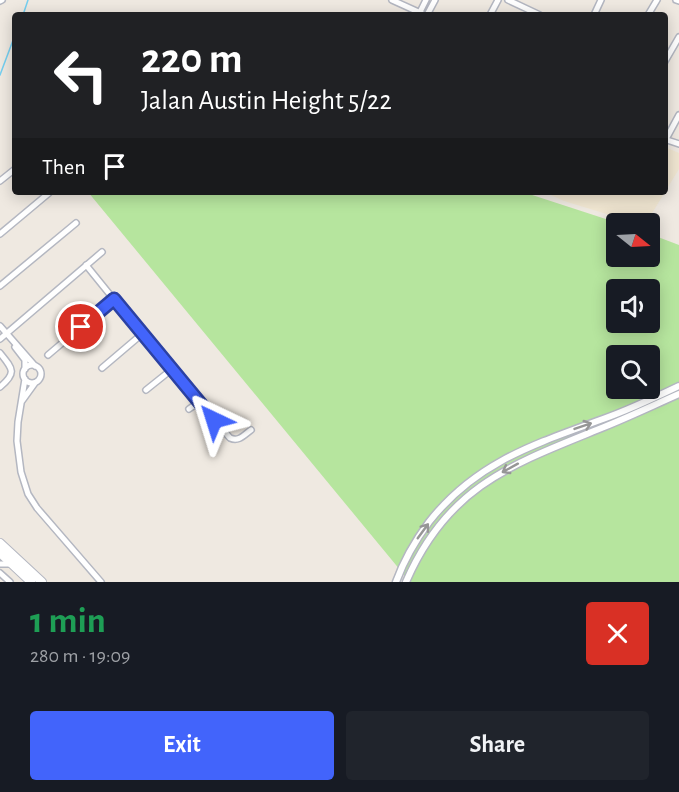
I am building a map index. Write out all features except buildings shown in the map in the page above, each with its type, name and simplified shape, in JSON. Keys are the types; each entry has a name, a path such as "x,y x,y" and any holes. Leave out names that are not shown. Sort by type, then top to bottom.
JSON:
{"main road":[{"path":"0,543 42,582"},
{"path":"0,552 31,582"}],"street":[{"path":"392,0 419,12"},
{"path":"426,12 435,0"},
{"path":"508,0 534,12"},
{"path":"668,56 679,37"},
{"path":"668,134 679,115"},
{"path":"0,182 12,172"},
{"path":"0,234 47,195"},
{"path":"0,286 76,223"},
{"path":"0,339 8,336 102,252"},
{"path":"86,265 171,370 230,438 241,439 251,430"},
{"path":"48,355 114,299"},
{"path":"0,326 41,374 39,380 22,401"},
{"path":"102,368 142,334"},
{"path":"8,336 25,360 25,379 17,441 21,472 28,494 37,508 101,582"},
{"path":"0,353 12,371 10,380 0,387"},
{"path":"25,369 35,366"},
{"path":"146,390 171,370"},
{"path":"25,379 35,383"},
{"path":"396,582 407,557 426,527 456,492 478,474 502,459 530,446 603,419 679,386"},
{"path":"406,582 424,546 437,528 458,503 478,486 534,455 679,394"},
{"path":"189,409 199,402"},
{"path":"0,564 12,564"},
{"path":"0,573 10,582"}],"shaded area":[{"path":"668,148 679,153 679,169 668,187"},
{"path":"551,195 663,195 652,213 606,214"}],"green space":[{"path":"90,195 532,195 606,219 606,267 660,267 660,238 679,245 679,582 410,582"}],"waterway":[{"path":"24,12 28,0"},
{"path":"0,75 12,43"}],"route":[{"path":"81,327 114,299 214,420"}]}
